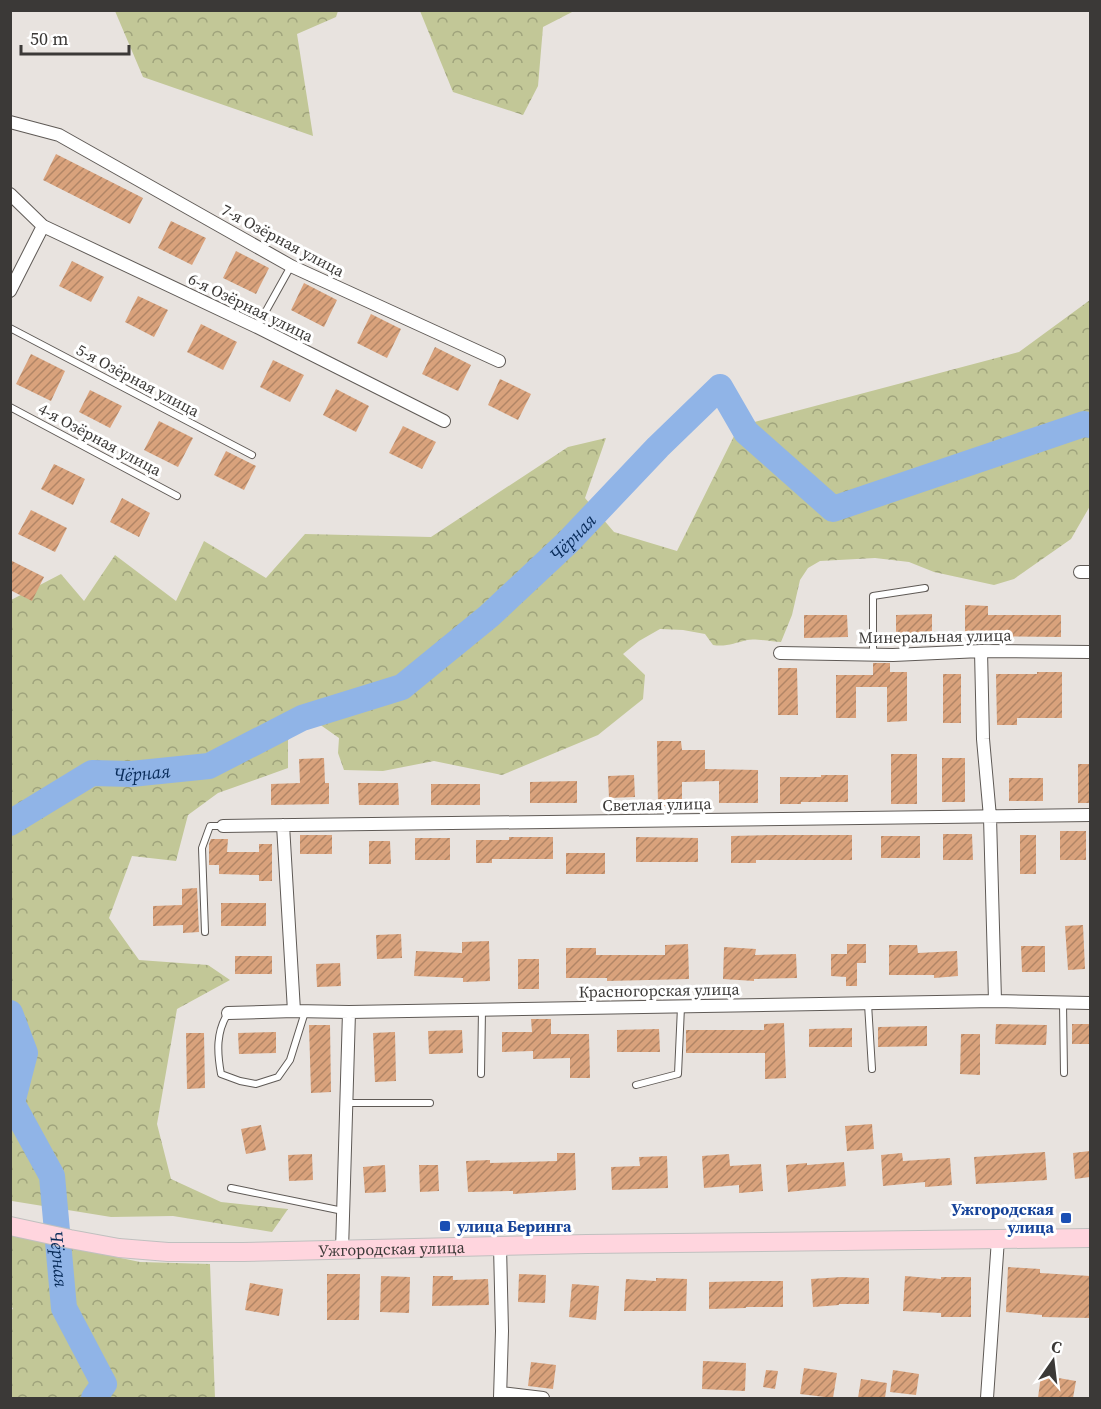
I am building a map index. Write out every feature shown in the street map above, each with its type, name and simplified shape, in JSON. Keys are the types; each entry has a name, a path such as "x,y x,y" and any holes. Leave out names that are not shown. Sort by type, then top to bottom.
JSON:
{"main road":[{"name":"Ужгородская улица","path":"15,1227 119,1248 168,1252 1090,1238"}],"street":[{"name":"7-я Озёрная улица","path":"10,122 59,135 291,266 499,361"},
{"name":"6-я Озёрная улица","path":"10,194 43,226 257,327 444,421"},
{"path":"12,284 43,226"},
{"path":"981,651 983,739 990,817 995,1001"},
{"name":"Минеральная улица","path":"780,653 1090,652"},
{"name":"Светлая улица","path":"223,826 1090,815"},
{"path":"283,825 299,1011"},
{"name":"Красногорская улица","path":"228,1013 995,1001 1090,1003"},
{"path":"342,1250 349,1012"},
{"path":"987,1398 998,1239"},
{"path":"500,1246 502,1332 500,1396 543,1398"}],"lane":[{"path":"257,327 291,266"},
{"name":"5-я Озёрная улица","path":"10,328 252,455"},
{"name":"4-я Озёрная улица","path":"10,407 177,496"},
{"path":"873,654 873,596 925,588"},
{"path":"206,932 202,848 210,826 223,826"},
{"path":"1064,1002 1064,1073"},
{"path":"868,1003 872,1070"},
{"path":"636,1085 678,1074 681,1006"},
{"path":"481,1074 482,1010"},
{"path":"228,1013 221,1025 218,1056 221,1074 256,1084 278,1077 290,1060 299,1011"},
{"path":"346,1103 429,1103"},
{"path":"231,1188 343,1211"}],"green space":[{"path":"115,11 338,11 336,17 297,34 313,136 143,77"},
{"path":"420,11 574,11 543,27 538,86 523,115 453,92"},
{"path":"1090,300 1090,506 1071,539 1014,579 994,585 934,572 909,562 875,558 820,561 808,568 800,580 792,615 781,642 750,640 713,645 705,634 660,629 639,641 623,654 645,675 643,699 598,735 502,775 434,761 383,771 344,770 338,753 339,738 312,719 288,740 288,768 218,793 188,815 176,861 132,856 109,918 139,960 208,965 230,980 177,1009 157,1124 171,1179 221,1202 288,1209 272,1232 173,1216 111,1217 12,1201 11,600 61,574 84,601 115,555 176,601 204,541 266,578 305,534 431,537 568,447 606,438 585,498 614,532 677,551 739,426 1019,352"},
{"path":"11,1235 140,1262 210,1264 215,1398 11,1398 10,1310 13,1309 10,1303"}],"building":[{"path":"56,154 143,198 130,224 43,180"},
{"path":"171,221 206,238 192,265 158,248"},
{"path":"236,251 269,268 256,294 223,278"},
{"path":"72,261 104,277 91,302 59,286"},
{"path":"304,283 337,300 324,327 291,310"},
{"path":"138,296 168,310 154,337 125,322"},
{"path":"371,314 401,329 387,358 357,343"},
{"path":"201,324 237,342 223,370 187,352"},
{"path":"435,347 471,365 458,391 422,374"},
{"path":"31,354 65,371 51,401 16,384"},
{"path":"273,360 304,375 290,402 260,387"},
{"path":"500,379 531,394 518,420 488,405"},
{"path":"336,389 369,406 356,432 323,415"},
{"path":"90,390 122,406 110,428 79,412"},
{"path":"159,421 193,438 178,467 144,450"},
{"path":"403,426 436,442 422,469 389,453"},
{"path":"226,451 256,466 244,490 214,475"},
{"path":"54,464 85,479 73,505 41,489"},
{"path":"122,498 150,513 139,537 110,522"},
{"path":"31,510 67,528 55,552 18,534"},
{"path":"10,560 44,577 32,601 10,590"},
{"path":"965,605 988,606 988,615 1061,615 1061,637 965,636"},
{"path":"932,614 932,636 896,637 896,615"},
{"path":"804,615 847,615 848,637 804,638"},
{"path":"873,663 890,663 890,672 907,672 907,721 887,722 887,687 856,687 856,718 836,718 836,675 873,675"},
{"path":"778,668 797,668 798,715 778,715"},
{"path":"1037,672 1062,672 1062,718 1017,718 1017,725 997,725 996,674 1037,674"},
{"path":"943,674 961,674 961,723 943,723"},
{"path":"657,741 681,741 682,750 705,750 705,769 758,770 758,803 719,803 719,781 682,782 682,806 658,806"},
{"path":"891,754 917,754 917,804 891,804"},
{"path":"324,758 325,783 329,783 329,804 271,805 271,784 300,783 299,759"},
{"path":"942,758 965,758 965,802 942,802"},
{"path":"1078,764 1090,764 1090,803 1078,803"},
{"path":"634,775 635,797 609,798 608,776"},
{"path":"821,775 848,775 848,802 780,804 780,777 821,777"},
{"path":"1009,778 1043,778 1043,801 1009,801"},
{"path":"577,781 577,803 530,803 530,782"},
{"path":"358,783 398,783 399,805 359,805"},
{"path":"431,784 480,784 480,805 431,805"},
{"path":"1060,831 1086,831 1086,860 1060,860"},
{"path":"943,834 972,834 973,860 943,860"},
{"path":"300,835 332,835 332,854 300,854"},
{"path":"852,835 852,860 756,860 756,863 731,863 731,836"},
{"path":"1020,835 1036,835 1036,874 1020,874"},
{"path":"881,836 920,836 920,858 881,858"},
{"path":"509,837 553,837 553,859 492,859 492,863 476,863 476,840 509,840"},
{"path":"636,837 698,838 698,862 636,862"},
{"path":"415,838 450,838 450,860 415,860"},
{"path":"211,839 228,839 227,852 259,852 259,844 272,844 272,881 259,881 259,875 219,874 219,865 209,865"},
{"path":"369,841 390,841 391,864 369,864"},
{"path":"566,853 605,853 605,874 566,874"},
{"path":"197,888 199,932 183,933 183,925 153,926 153,906 182,905 182,889"},
{"path":"221,903 266,903 266,926 221,926"},
{"path":"1083,925 1085,969 1068,970 1065,926"},
{"path":"401,934 402,958 377,959 376,935"},
{"path":"489,941 490,981 463,982 463,978 414,976 416,951 462,953 462,942"},
{"path":"688,944 689,979 607,981 607,978 566,978 566,948 596,948 596,955 665,955 665,945"},
{"path":"847,944 866,944 866,963 857,963 857,986 846,986 846,977 831,976 831,954 847,954"},
{"path":"889,945 917,945 918,953 957,951 958,976 934,978 934,975 889,975"},
{"path":"1021,946 1045,946 1045,972 1022,972"},
{"path":"724,947 756,949 755,955 796,954 797,978 754,979 754,981 723,979"},
{"path":"235,956 272,956 272,974 235,974"},
{"path":"518,959 539,959 539,989 518,989"},
{"path":"340,963 341,986 317,987 316,964"},
{"path":"531,1019 551,1019 551,1034 589,1034 590,1078 570,1078 570,1058 533,1059 533,1051 502,1052 502,1032 532,1032"},
{"path":"784,1023 786,1078 765,1079 765,1053 686,1053 686,1030 764,1030 764,1024"},
{"path":"996,1024 1047,1025 1046,1045 995,1044"},
{"path":"1072,1024 1090,1024 1090,1044 1072,1044"},
{"path":"309,1025 330,1025 331,1092 311,1093"},
{"path":"927,1026 927,1046 878,1047 878,1027"},
{"path":"852,1028 852,1047 809,1047 809,1029"},
{"path":"659,1029 660,1052 617,1052 617,1030"},
{"path":"462,1030 463,1053 429,1054 428,1031"},
{"path":"276,1032 276,1053 239,1054 238,1033"},
{"path":"395,1032 396,1081 375,1082 373,1033"},
{"path":"186,1033 204,1033 205,1088 187,1089"},
{"path":"961,1034 980,1034 980,1075 960,1074"},
{"path":"872,1124 874,1149 847,1151 845,1126"},
{"path":"261,1125 266,1150 246,1154 241,1129"},
{"path":"1090,1151 1090,1177 1075,1179 1073,1153"},
{"path":"1045,1152 1047,1180 976,1184 974,1157"},
{"path":"557,1153 575,1153 576,1190 513,1194 513,1191 468,1192 466,1161 490,1160 490,1163 557,1161"},
{"path":"902,1153 903,1161 950,1158 952,1185 925,1187 925,1182 883,1186 881,1155"},
{"path":"312,1154 313,1180 289,1181 288,1155"},
{"path":"729,1154 730,1166 761,1164 763,1191 739,1193 739,1185 704,1188 702,1156"},
{"path":"667,1156 668,1188 612,1190 611,1167 640,1166 639,1157"},
{"path":"844,1162 846,1186 788,1192 786,1165"},
{"path":"385,1165 386,1192 365,1193 363,1167"},
{"path":"419,1165 438,1165 439,1191 420,1192"},
{"path":"1008,1267 1040,1269 1040,1273 1090,1276 1090,1318 1042,1317 1042,1315 1006,1312"},
{"path":"327,1274 360,1274 359,1320 327,1320"},
{"path":"519,1274 546,1275 545,1303 518,1302"},
{"path":"381,1276 410,1277 409,1313 380,1312"},
{"path":"433,1276 453,1276 453,1280 488,1279 489,1305 432,1306"},
{"path":"905,1276 941,1279 941,1277 971,1277 971,1317 941,1317 941,1313 903,1311"},
{"path":"656,1278 687,1279 686,1311 624,1311 626,1279 656,1281"},
{"path":"869,1278 869,1304 813,1307 811,1279"},
{"path":"783,1281 783,1307 709,1309 709,1282"},
{"path":"250,1283 283,1289 279,1316 245,1310"},
{"path":"572,1284 599,1286 596,1320 569,1317"},
{"path":"703,1361 746,1363 745,1391 702,1389"},
{"path":"531,1362 556,1365 553,1389 528,1386"},
{"path":"804,1368 837,1373 833,1398 800,1394"},
{"path":"766,1370 778,1371 775,1389 763,1387"},
{"path":"893,1370 919,1374 916,1395 890,1392"},
{"path":"1041,1375 1076,1381 1073,1398 1038,1398"},
{"path":"861,1379 887,1383 885,1398 858,1398"}],"waterway":[{"name":"Чёрная","path":"10,823 92,773 131,774 209,766 302,718 402,687 489,616 568,542 658,447 720,387 746,432 833,509 1084,424 1090,425"},
{"name":"Чёрная","path":"10,1013 25,1053 12,1103 52,1176 64,1308 104,1384 94,1398"}],"place":[{"name":"Ужгородская улица","path":"1066,1218"},
{"name":"улица Беринга","path":"445,1226"}]}
